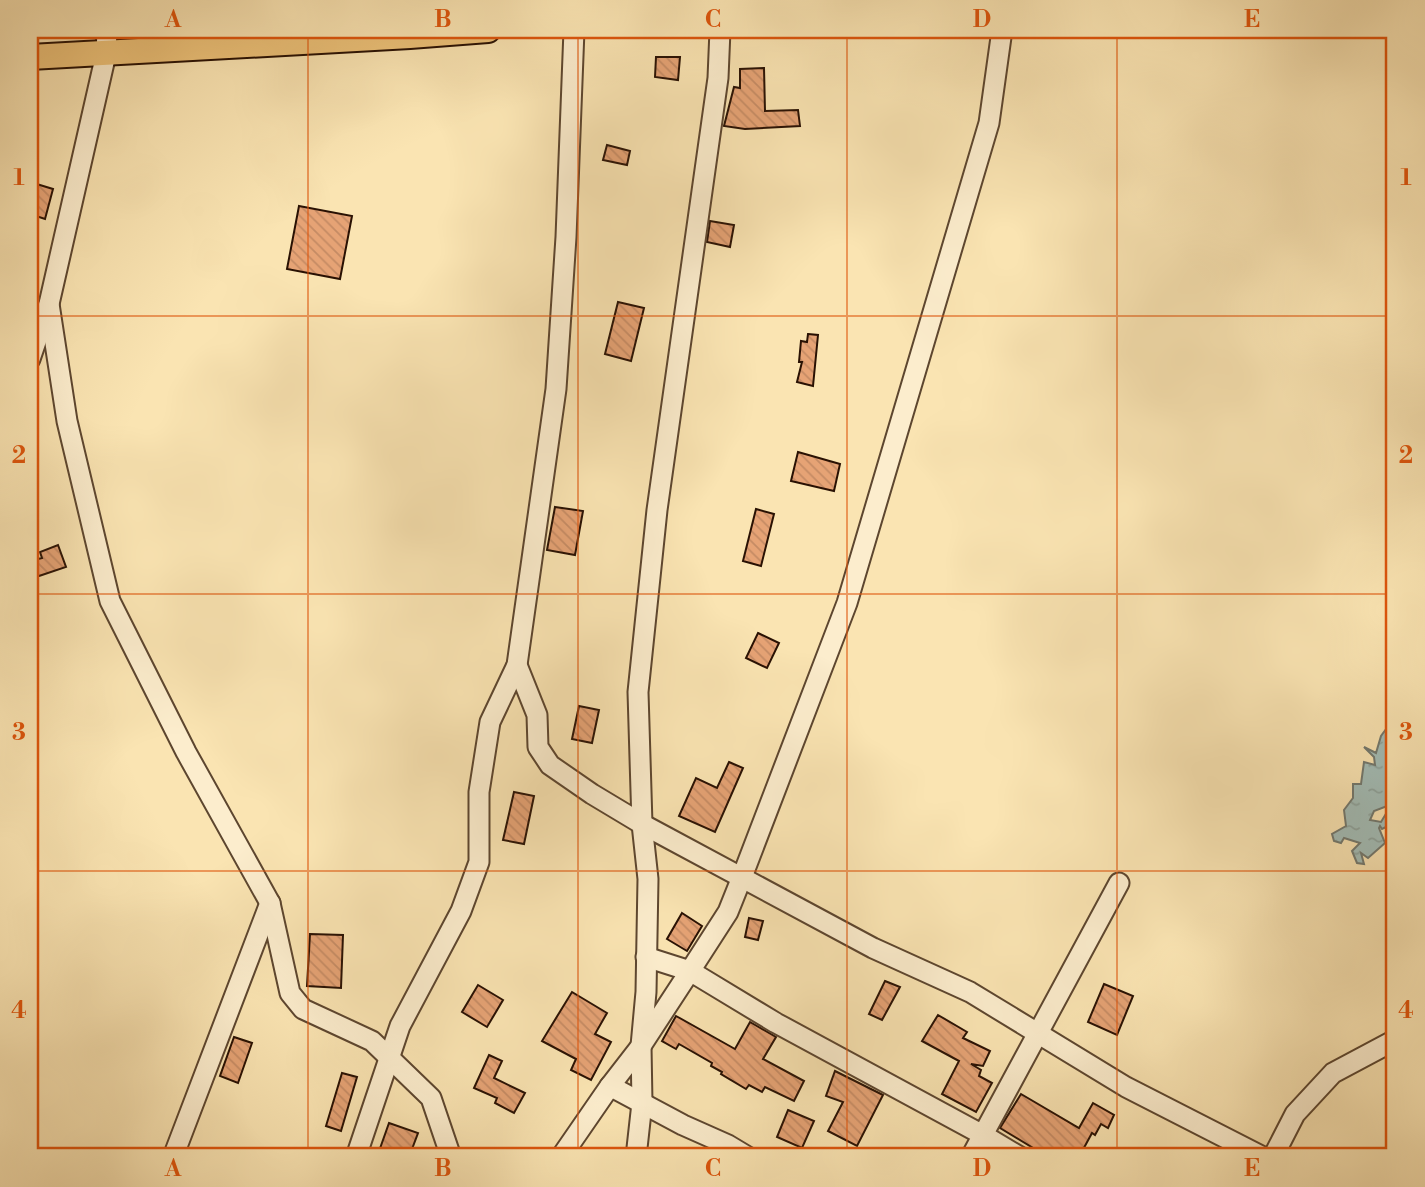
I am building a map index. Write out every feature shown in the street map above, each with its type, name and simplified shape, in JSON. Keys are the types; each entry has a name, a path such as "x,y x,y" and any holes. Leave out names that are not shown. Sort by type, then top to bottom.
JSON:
{"main road":[{"path":"30,57 106,42 488,30"}],"street":[{"path":"356,1157 400,1026 461,911 479,862 479,792 490,722 517,665 556,389 566,237 574,30"},
{"path":"636,1157 642,1103 641,1046 648,879 642,824 638,692 657,510 718,78 720,30"},
{"path":"561,1157 641,1046 728,912 847,603 989,123 1002,30"},
{"path":"30,359 49,304 106,42"},
{"path":"49,304 67,421 110,601 186,752 270,903 290,993 303,1009 372,1041 431,1098 451,1157"},
{"path":"517,665 537,715 538,747 550,765 642,824 873,948 970,992 1126,1087 1263,1157"},
{"path":"971,1157 1119,883"},
{"path":"173,1157 270,903"},
{"path":"646,957 690,971 776,1023 1020,1157"},
{"path":"1273,1157 1295,1114 1332,1073 1395,1040"},
{"path":"610,1086 683,1125 728,1144 748,1157"}],"water":[{"path":"1395,717 1395,803 1374,811 1370,820 1381,822 1387,812 1386,827 1379,828 1385,843 1368,858 1361,853 1364,864 1357,863 1352,851 1360,843 1344,838 1341,843 1334,841 1332,834 1346,826 1344,810 1353,798 1353,784 1361,784 1364,762 1375,765 1374,757 1364,747 1376,753 1381,736"}],"building":[{"path":"656,57 680,57 678,80 655,77"},
{"path":"764,68 765,111 798,110 800,126 745,129 724,126 734,87 740,88 740,69"},
{"path":"607,145 630,151 627,165 603,160"},
{"path":"30,182 53,189 45,219 30,214"},
{"path":"299,206 352,216 340,279 287,269"},
{"path":"710,221 734,225 730,247 707,242"},
{"path":"618,302 644,308 631,361 605,354"},
{"path":"808,334 818,335 813,386 797,382 802,362 799,362 801,341 807,342"},
{"path":"798,452 840,464 834,491 791,481"},
{"path":"555,507 583,511 575,555 547,550"},
{"path":"756,509 774,514 761,566 743,561"},
{"path":"58,545 66,567 30,579 30,561 42,558 40,552"},
{"path":"758,633 779,643 767,668 746,658"},
{"path":"579,706 599,710 592,743 572,739"},
{"path":"729,762 743,768 715,832 679,816 696,778 717,788"},
{"path":"514,792 534,796 524,844 503,840"},
{"path":"682,913 702,926 687,951 667,939"},
{"path":"749,918 763,921 758,940 745,937"},
{"path":"310,934 343,935 341,988 307,986"},
{"path":"885,981 900,987 882,1020 869,1014"},
{"path":"1104,984 1133,996 1117,1035 1088,1022"},
{"path":"478,985 503,1000 487,1027 462,1012"},
{"path":"572,992 607,1013 595,1034 611,1042 591,1080 571,1070 576,1059 542,1041"},
{"path":"938,1015 967,1032 963,1038 990,1051 983,1066 971,1064 981,1070 979,1076 992,1083 976,1112 942,1094 959,1061 922,1041"},
{"path":"676,1016 735,1049 750,1022 776,1037 763,1059 804,1081 794,1101 765,1087 762,1092 749,1085 746,1089 721,1074 722,1072 711,1066 712,1063 679,1044 676,1049 662,1041"},
{"path":"234,1037 252,1043 238,1083 220,1076"},
{"path":"489,1055 502,1061 494,1078 525,1093 514,1113 495,1103 497,1098 474,1088"},
{"path":"835,1071 883,1095 857,1146 828,1131 843,1102 826,1096"},
{"path":"342,1073 357,1077 341,1131 326,1126"},
{"path":"1021,1094 1079,1128 1093,1103 1114,1115 1108,1128 1101,1124 1095,1135 1092,1133 1079,1157 1048,1157 1000,1128"},
{"path":"788,1110 814,1121 802,1148 777,1137"},
{"path":"389,1123 418,1133 409,1157 377,1157"}]}
